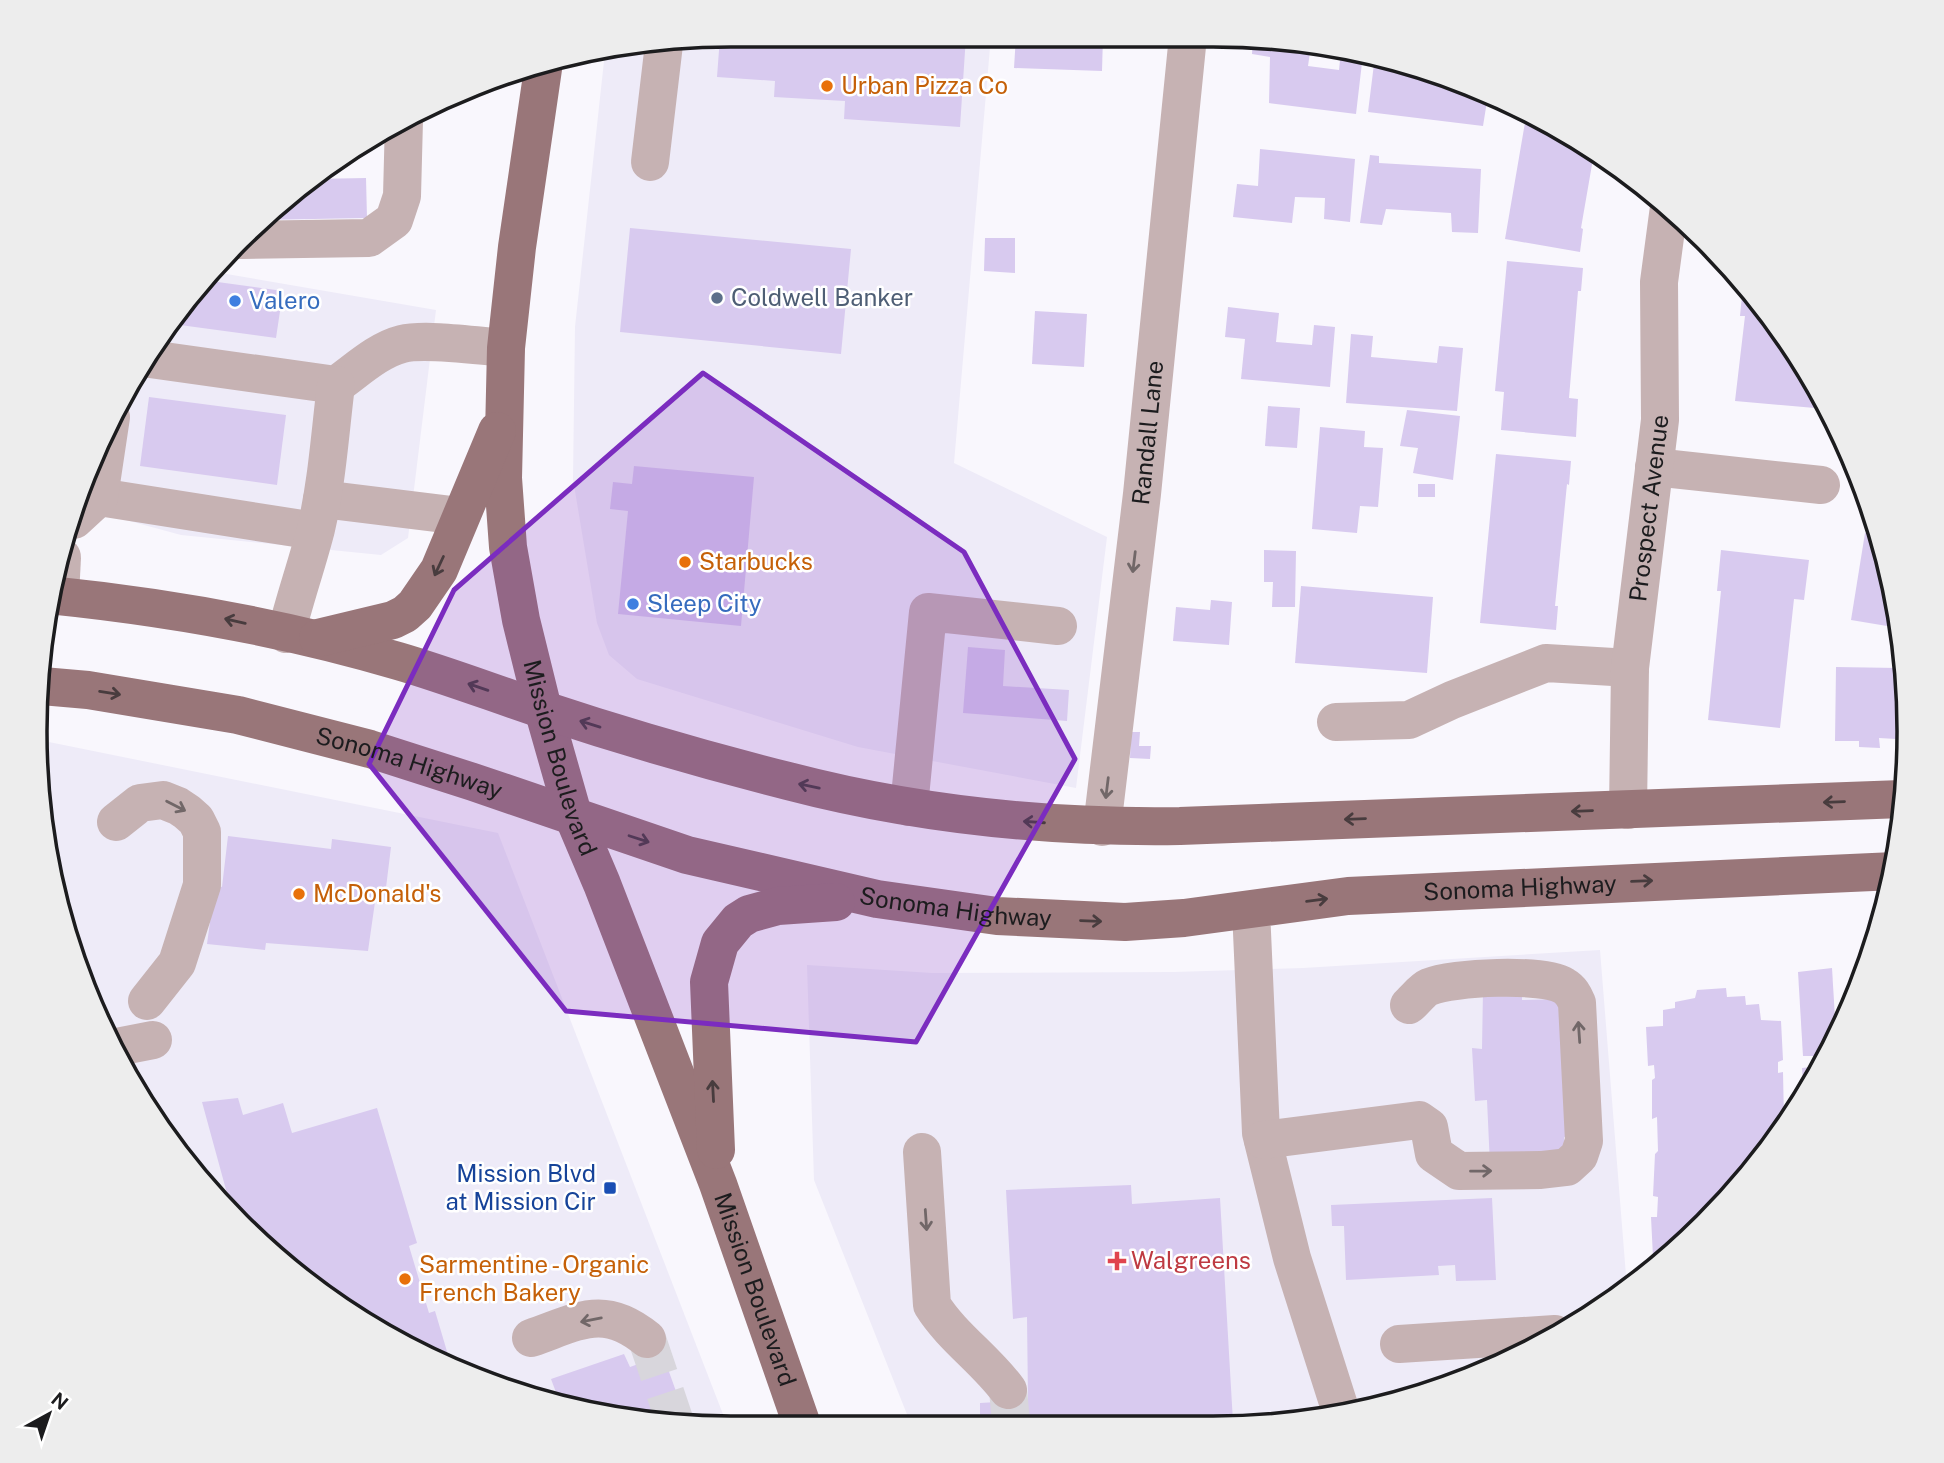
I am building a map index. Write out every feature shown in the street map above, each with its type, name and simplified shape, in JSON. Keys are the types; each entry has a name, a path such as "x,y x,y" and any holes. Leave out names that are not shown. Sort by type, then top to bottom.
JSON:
{"main road":[{"name":"Mission Boulevard","path":"542,75 518,234 506,348 503,478 508,547 521,620 574,818 603,884 718,1184 799,1416"},
{"path":"300,636 393,620 415,605 439,570 504,413"},
{"path":"60,597 231,619 409,664 650,743 789,782 909,807 987,819 1102,827 1893,799"},
{"name":"Sonoma Highway","path":"49,687 166,702 238,715 370,749 687,855 877,899 997,916 1125,922 1251,910 1348,896 1882,872"},
{"path":"718,1184 709,998 712,965 720,943 738,921 761,910 778,906 877,899"}],"street":[{"name":"Randall Lane","path":"1102,827 1142,494 1187,47"},
{"path":"650,162 663,51"},
{"path":"257,240 369,237 394,220 402,196 404,131"},
{"name":"Prospect Avenue","path":"1628,810 1630,667 1660,420 1659,282 1667,220"},
{"path":"157,360 336,385 400,344 415,342 506,348"},
{"path":"300,636 297,588 319,515 336,385"},
{"path":"1654,467 1821,485"},
{"path":"87,508 460,516"},
{"path":"909,807 928,612 1058,626"},
{"path":"1336,722 1409,720 1546,663 1630,667"},
{"path":"116,822 140,803 163,800 178,806 196,820 201,832 202,885 194,911 177,963 147,1002"},
{"path":"1251,910 1263,1140 1292,1258 1339,1404"},
{"path":"1263,1140 1419,1120 1429,1128 1434,1154 1459,1171 1567,1167 1579,1156 1584,1141 1577,1003 1572,992 1562,984 1511,977 1470,979 1428,988 1409,1005"},
{"path":"922,1152 932,1305 942,1322 994,1372 1008,1390"},
{"path":"531,1338 595,1317 611,1318 632,1326 647,1339"},
{"path":"1399,1344 1533,1335"}],"highlighted area":[{"path":"703,373 964,552 1075,759 916,1042 566,1011 369,764 454,590"}],"shaded area":[{"path":"732,47 990,47 954,463 1107,537 1076,788 858,747 637,679 609,655 597,623 573,479 575,327 604,59 642,53"},
{"path":"223,273 436,310 408,538 381,555 181,535 85,509 99,470 139,389 189,315"},
{"path":"47,742 498,833 724,1416 642,1410 598,1403 554,1392 470,1364 389,1324 351,1300 280,1246 248,1215 217,1183 163,1112 139,1074 99,993 71,909 60,865 53,821"},
{"path":"1600,950 1626,1276 1555,1324 1474,1364 1390,1392 1346,1403 1302,1410 1212,1416 908,1416 814,1180 807,965 932,973 1174,972 1303,968"}],"building":[{"path":"965,47 960,127 844,119 845,101 774,97 775,81 717,77 719,48"},
{"path":"1015,47 1103,47 1102,71 1014,68"},
{"path":"1252,49 1310,54 1308,66 1339,70 1340,59 1362,64 1356,114 1269,103 1270,57 1252,54"},
{"path":"1374,67 1432,84 1486,105 1483,126 1368,112"},
{"path":"1525,123 1592,163 1581,228 1580,252 1505,239"},
{"path":"1260,149 1355,159 1350,222 1324,219 1325,198 1295,197 1292,223 1233,217 1237,184 1258,186"},
{"path":"1370,155 1379,156 1379,163 1481,169 1478,233 1452,232 1451,213 1386,209 1382,225 1360,223"},
{"path":"366,178 367,218 277,220 315,189 329,179"},
{"path":"630,228 851,249 841,354 620,332"},
{"path":"985,238 1015,238 1015,273 984,271"},
{"path":"1507,261 1583,268 1581,291 1578,291 1569,398 1578,399 1576,437 1501,430 1504,392 1495,391"},
{"name":"Valero","path":"216,282 283,291 276,338 182,325"},
{"path":"1742,298 1781,351 1815,408 1735,401 1745,316 1740,316"},
{"path":"1228,307 1279,313 1276,342 1312,345 1314,325 1335,327 1330,387 1241,379 1245,339 1225,337"},
{"path":"1035,311 1087,314 1084,367 1032,364"},
{"path":"1351,334 1373,336 1371,357 1437,363 1439,346 1463,348 1457,411 1346,403"},
{"path":"149,397 286,415 277,485 140,466"},
{"path":"1268,406 1300,408 1297,448 1265,446"},
{"path":"1407,410 1460,416 1453,480 1413,473 1418,448 1400,446"},
{"path":"1320,427 1365,431 1364,447 1383,448 1378,507 1360,506 1357,533 1312,529"},
{"path":"1496,454 1571,461 1555,606 1558,606 1556,630 1480,623"},
{"name":"Starbucks","path":"634,466 754,477 741,626 618,614 628,511 610,509 613,482 632,484"},
{"path":"1418,484 1435,484 1435,497 1418,497"},
{"path":"1867,533 1884,598 1888,626 1851,620"},
{"path":"1264,550 1296,551 1295,607 1272,607 1273,582 1264,582"},
{"path":"1721,550 1809,560 1804,600 1794,599 1780,728 1708,720 1721,591 1717,591"},
{"path":"1301,586 1433,597 1427,673 1295,663"},
{"path":"1211,600 1232,602 1229,645 1173,641 1176,607 1210,610"},
{"path":"968,647 1005,650 1003,686 1069,690 1067,721 963,713"},
{"path":"1836,667 1893,668 1896,739 1879,738 1880,748 1859,747 1859,741 1835,741"},
{"path":"1131,732 1140,732 1139,746 1151,746 1150,759 1130,758"},
{"name":"McDonald's","path":"228,836 331,849 332,839 391,847 384,904 375,902 368,951 266,943 265,950 207,944 215,885 222,887"},
{"path":"1832,968 1835,1015 1814,1056 1803,1056 1798,972"},
{"path":"1522,987 1522,1000 1560,999 1576,1136 1564,1137 1566,1162 1490,1165 1487,1100 1475,1101 1472,1048 1482,1049 1483,990"},
{"path":"1726,988 1727,997 1745,996 1746,1005 1759,1004 1761,1020 1781,1021 1783,1060 1778,1062 1778,1073 1783,1072 1784,1108 1727,1183 1653,1255 1651,1217 1657,1217 1658,1197 1653,1196 1655,1154 1658,1151 1657,1117 1652,1119 1652,1080 1655,1078 1654,1065 1648,1066 1646,1027 1663,1026 1663,1010 1675,1008 1675,1002 1695,998 1697,990"},
{"path":"1809,1067 1803,1078 1802,1068"},
{"path":"238,1098 243,1115 283,1103 292,1133 377,1108 417,1243 409,1246 429,1313 435,1311 448,1354 389,1324 351,1300 280,1246 248,1215 227,1193 202,1102"},
{"name":"Walgreens","path":"1131,1185 1132,1204 1220,1198 1233,1415 980,1416 980,1403 1028,1400 1027,1317 1013,1319 1006,1190"},
{"path":"1492,1198 1496,1280 1456,1281 1455,1265 1438,1266 1439,1275 1346,1280 1344,1226 1332,1226 1331,1205"},
{"path":"624,1354 630,1367 663,1355 684,1414 598,1403 556,1393 551,1379"}],"tunnel":[{"path":"647,1339 672,1413"},
{"path":"1008,1390 1010,1416"}],"place":[{"name":"Urban Pizza Co","path":"827,86"},
{"name":"Coldwell Banker","path":"717,298"},
{"name":"Valero","path":"235,301"},
{"name":"Starbucks","path":"685,562"},
{"name":"Sleep City","path":"633,604"},
{"name":"McDonald's","path":"299,894"},
{"name":"Mission Blvd at Mission Cir","path":"610,1188"},
{"name":"Walgreens","path":"1117,1261"},
{"name":"Sarmentine - Organic French Bakery","path":"405,1279"}]}
